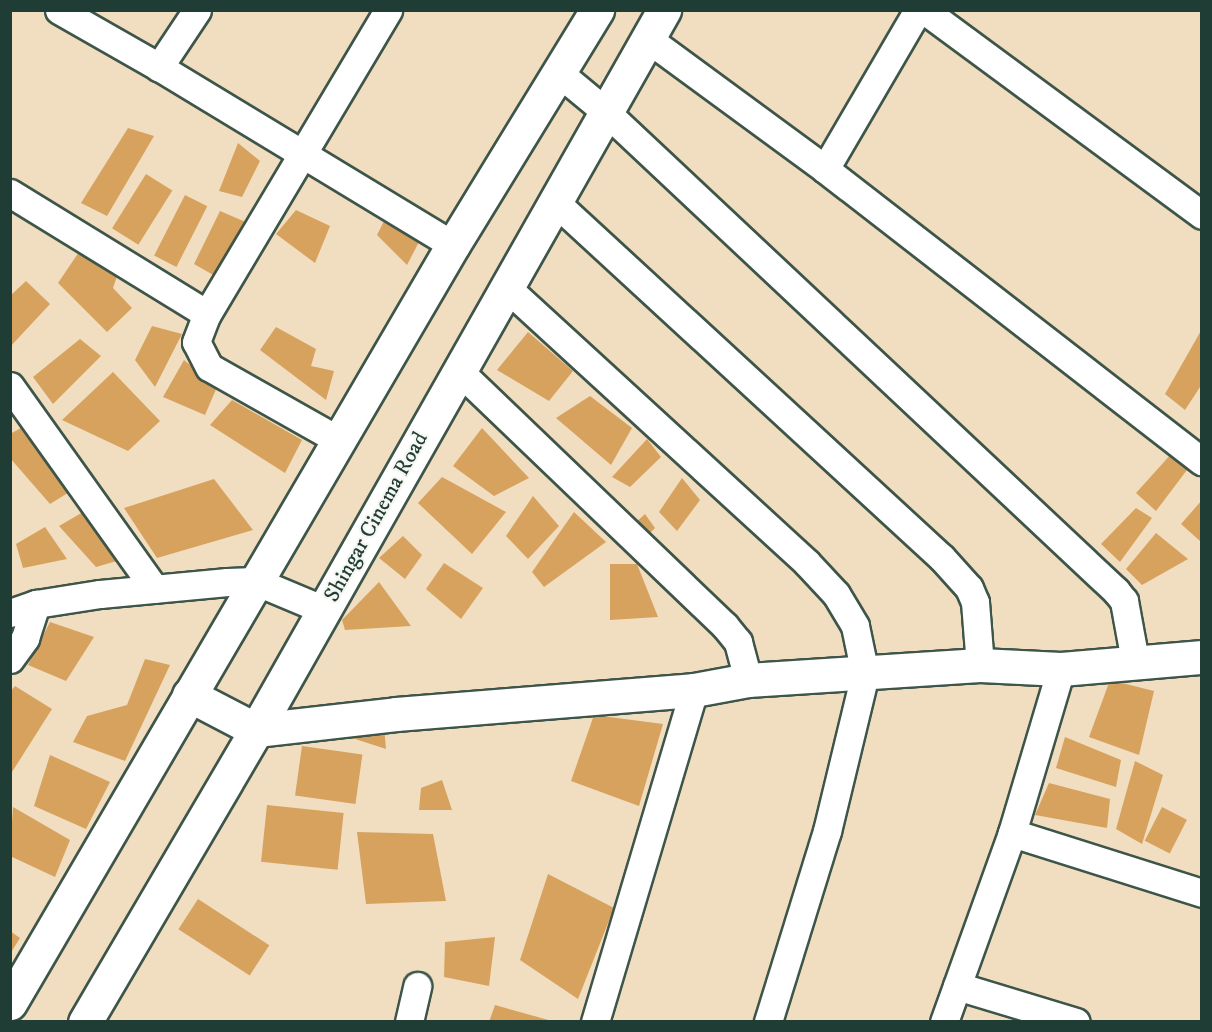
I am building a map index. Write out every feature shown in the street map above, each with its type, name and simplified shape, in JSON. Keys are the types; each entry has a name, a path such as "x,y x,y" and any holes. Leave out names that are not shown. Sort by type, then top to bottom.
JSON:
{"street":[{"path":"59,10 303,150 453,245"},
{"path":"159,67 197,10"},
{"path":"340,441 208,367 196,342 207,314 388,10"},
{"path":"10,1003 453,245 597,10"},
{"name":"Shingar Cinema Road","path":"85,1022 256,730 664,10"},
{"path":"825,169 918,10"},
{"path":"924,10 1202,215"},
{"path":"648,39 825,169 1202,461"},
{"path":"559,73 606,112 1124,601 1133,649"},
{"path":"10,194 207,314"},
{"path":"554,201 942,558 969,588 975,602 980,655"},
{"path":"506,287 807,562 836,594 855,626 864,665 827,831 768,1022"},
{"path":"458,370 705,605 743,662"},
{"path":"10,386 155,589"},
{"path":"10,613 36,604 155,589 255,581 324,610"},
{"path":"10,658 25,638 36,604"},
{"path":"189,695 256,730 396,714 694,690 743,662 864,665 980,655 1061,669 1133,649 1202,657"},
{"path":"944,1022 1012,833 1061,669"},
{"path":"596,1022 694,690"},
{"path":"1012,833 1202,893"},
{"path":"409,1022 417,986"},
{"path":"957,986 1076,1022"}],"building":[{"path":"128,128 154,136 107,216 81,203"},
{"path":"238,143 260,161 242,197 219,191"},
{"path":"146,174 172,190 138,245 112,228"},
{"path":"185,195 207,206 176,267 154,256"},
{"path":"296,210 330,226 315,263 276,234"},
{"path":"220,211 248,223 215,276 194,264"},
{"path":"386,217 420,240 407,265 377,235"},
{"path":"79,252 119,270 113,288 132,308 107,332 58,283"},
{"path":"26,281 50,304 10,347 10,296"},
{"path":"152,326 182,334 155,387 135,360"},
{"path":"276,327 316,349 311,366 334,371 326,400 260,350"},
{"path":"1202,329 1202,384 1185,410 1165,394"},
{"path":"528,332 573,371 549,401 497,370"},
{"path":"80,339 101,356 53,404 33,377"},
{"path":"184,360 217,387 205,415 163,397"},
{"path":"113,372 160,421 128,451 62,420"},
{"path":"590,396 632,428 611,465 556,418"},
{"path":"232,400 302,440 285,473 210,425"},
{"path":"21,428 71,491 50,504 10,458 10,434"},
{"path":"482,428 529,478 494,496 453,466"},
{"path":"647,439 661,457 630,487 612,477"},
{"path":"1172,453 1190,466 1156,511 1136,493"},
{"path":"442,477 506,512 472,554 418,503"},
{"path":"682,478 700,500 677,531 659,512"},
{"path":"214,479 253,530 157,558 124,508"},
{"path":"533,496 559,526 528,559 506,536"},
{"path":"1202,500 1202,539 1200,541 1181,524"},
{"path":"1136,508 1152,518 1120,562 1101,544"},
{"path":"83,512 117,561 96,567 59,526"},
{"path":"574,512 606,542 544,587 532,572"},
{"path":"645,514 655,528 646,537 633,525"},
{"path":"45,527 67,559 23,568 16,544"},
{"path":"1156,533 1188,559 1142,585 1126,569"},
{"path":"403,536 422,555 405,579 379,558"},
{"path":"444,563 483,588 461,619 426,589"},
{"path":"610,564 637,564 658,617 610,620"},
{"path":"379,582 411,626 345,630 342,620"},
{"path":"50,622 94,637 66,681 28,665"},
{"path":"145,659 170,665 125,761 73,742 87,716 127,705"},
{"path":"1110,680 1154,691 1139,755 1089,737"},
{"path":"15,686 52,709 12,772 10,692"},
{"path":"594,715 663,724 639,806 571,781"},
{"path":"353,727 384,727 386,749 349,737"},
{"path":"1065,737 1121,760 1116,787 1056,768"},
{"path":"302,746 362,754 355,804 295,796"},
{"path":"50,755 110,782 86,829 34,806"},
{"path":"1135,761 1163,775 1142,844 1116,829"},
{"path":"442,780 452,810 419,810 421,788"},
{"path":"1049,783 1110,799 1107,828 1035,815"},
{"path":"267,805 344,813 338,870 261,862"},
{"path":"13,807 70,840 55,877 10,856"},
{"path":"1162,807 1187,820 1170,854 1145,841"},
{"path":"357,832 433,834 446,901 366,904"},
{"path":"548,874 614,908 578,999 520,960"},
{"path":"198,899 269,945 250,975 178,929"},
{"path":"10,931 20,938 10,954"},
{"path":"495,937 489,986 444,977 445,942"},
{"path":"495,1005 552,1021 552,1022 489,1022"}]}
